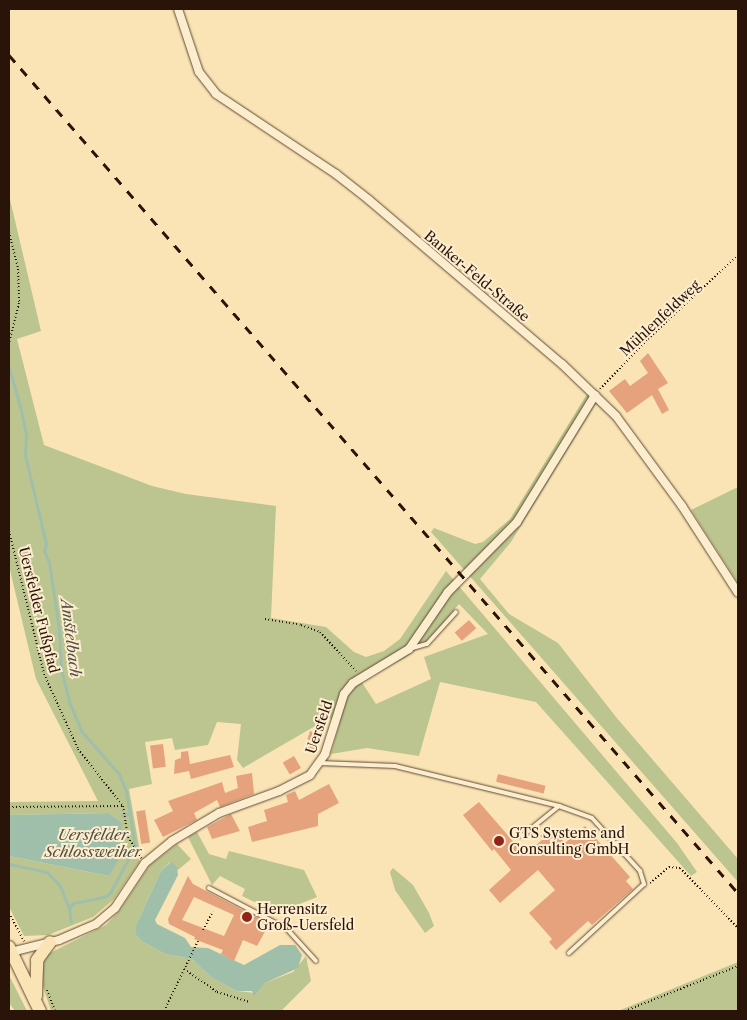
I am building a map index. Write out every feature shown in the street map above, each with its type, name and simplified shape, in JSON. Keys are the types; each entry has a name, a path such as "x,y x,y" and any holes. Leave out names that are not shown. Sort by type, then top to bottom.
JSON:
{"main road":[{"path":"38,1007 35,970 37,960 50,942"},
{"path":"10,950 38,1007"}],"street":[{"name":"Banker-Feld-Straße","path":"178,9 199,72 216,94 336,174 595,395 643,452 738,593"},
{"name":"Uersfeld","path":"10,950 50,942 80,932 109,914 145,863 177,837 219,813 292,785 320,763 340,703 353,683 409,649 461,577 517,522 595,395"}],"lane":[{"path":"409,649 427,644 456,612"},
{"path":"320,763 395,766 559,806 592,818 640,871 644,884 569,953"},
{"path":"522,836 559,806"},
{"path":"210,888 287,929 316,961"}],"path":[{"path":"9,232 18,269 19,303 9,343"},
{"name":"Mühlenfeldweg","path":"595,395 648,339 738,255"},
{"name":"Uersfelder Fußpfad","path":"9,531 44,674 78,749 123,806"},
{"path":"265,619 301,625 320,632 328,637 361,677"},
{"path":"9,807 123,806 128,838 134,848"},
{"path":"644,884 648,884 670,867 680,868 738,928"},
{"path":"203,930 213,911"},
{"path":"164,1011 198,941"},
{"path":"625,1011 738,966"},
{"path":"184,968 218,992 250,1002"}],"green space":[{"path":"9,195 41,331 17,339 44,445 152,486 186,494 276,506 271,618 326,627 354,652 366,657 384,651 400,639 446,571 677,843 697,872 691,876 536,702 440,682 419,756 367,748 331,754 340,722 329,718 243,768 237,760 241,724 217,722 208,745 175,750 172,738 145,742 152,784 129,789 140,852 136,856 140,861 114,899 93,917 48,935 24,936 9,907 9,856 109,876 121,822 109,813 9,815 9,802 98,801 36,679 9,566","holes":["459,604 488,634 424,657 431,679 376,704 361,681 405,658 428,641"]},
{"path":"587,394 597,402 511,542 480,579 509,614 558,643 616,717 738,859 738,882 431,532 434,528 475,544 483,542 510,519"},
{"path":"738,487 738,583 691,510"},
{"path":"197,832 209,854 226,859 229,851 304,870 317,897 277,913 242,896 245,889 220,876 212,885 188,837"},
{"path":"177,844 191,859 178,870 170,862 161,871 136,925 136,935 143,942 165,954 192,959 212,978 237,991 255,993 265,983 293,972 306,956 311,981 281,1011 51,1011 39,974 48,954 106,925 120,910 150,865"},
{"path":"393,868 413,885 429,913 434,926 425,933 395,890 390,872"},
{"path":"738,962 738,1011 618,1011 662,993"},
{"path":"9,975 27,1011 15,1011 9,1003"}],"water":[{"name":"Uersfelder Schlossweiher","path":"109,813 121,822 123,841 118,861 109,876 9,856 9,815"},
{"path":"171,862 177,867 178,875 155,920 157,924 185,938 191,947 208,948 244,965 280,945 295,945 302,955 298,968 265,983 254,996 252,991 237,991 212,978 192,959 165,954 143,942 136,935 136,925 161,871"}],"building":[{"path":"648,353 668,383 658,389 669,410 662,414 652,395 627,413 609,391 625,379 630,386 648,373 640,361"},
{"path":"469,620 476,628 462,641 455,632"},
{"path":"310,731 321,735 315,750 305,747"},
{"path":"163,744 166,767 153,768 150,746"},
{"path":"188,751 190,764 230,755 234,767 191,779 189,771 174,774 175,760 181,758 181,752"},
{"path":"294,756 301,768 290,775 283,762"},
{"path":"252,773 254,794 220,807 217,800 194,813 197,820 163,837 154,820 173,811 168,801 222,782 225,793 238,788 236,776"},
{"path":"498,774 546,786 544,794 496,782"},
{"path":"329,784 339,803 318,814 318,826 252,842 248,827 267,821 264,810 288,802 286,795 295,791 299,800"},
{"path":"479,802 525,855 543,839 540,836 551,827 565,843 585,826 630,877 626,881 633,889 592,925 588,921 556,950 549,942 552,939 529,913 555,890 538,870 500,903 489,890 511,870 494,849 492,851 463,815"},
{"path":"145,810 150,843 141,844 136,811"},
{"path":"231,814 240,831 212,839 207,827"},
{"name":"Herrensitz Groß-Uersfeld","path":"188,876 193,884 269,924 257,946 243,940 234,961 221,954 223,950 194,939 195,937 169,924 168,919","holes":["194,897 234,915 224,936 182,920"]}],"waterway":[{"name":"Amstelbach","path":"9,368 20,406 26,435 25,455 46,544 44,551 49,562 59,630 61,669 70,704 82,732 119,774 126,791 135,846 110,893 104,897 73,903 69,908 71,922"},
{"path":"122,815 129,814"},
{"path":"9,864 47,872 60,886 69,908"}],"railway":[{"path":"9,55 738,893"}],"place":[{"name":"GTS Systems and Consulting GmbH","path":"499,841"},
{"name":"Herrensitz Groß-Uersfeld","path":"247,917"}]}
